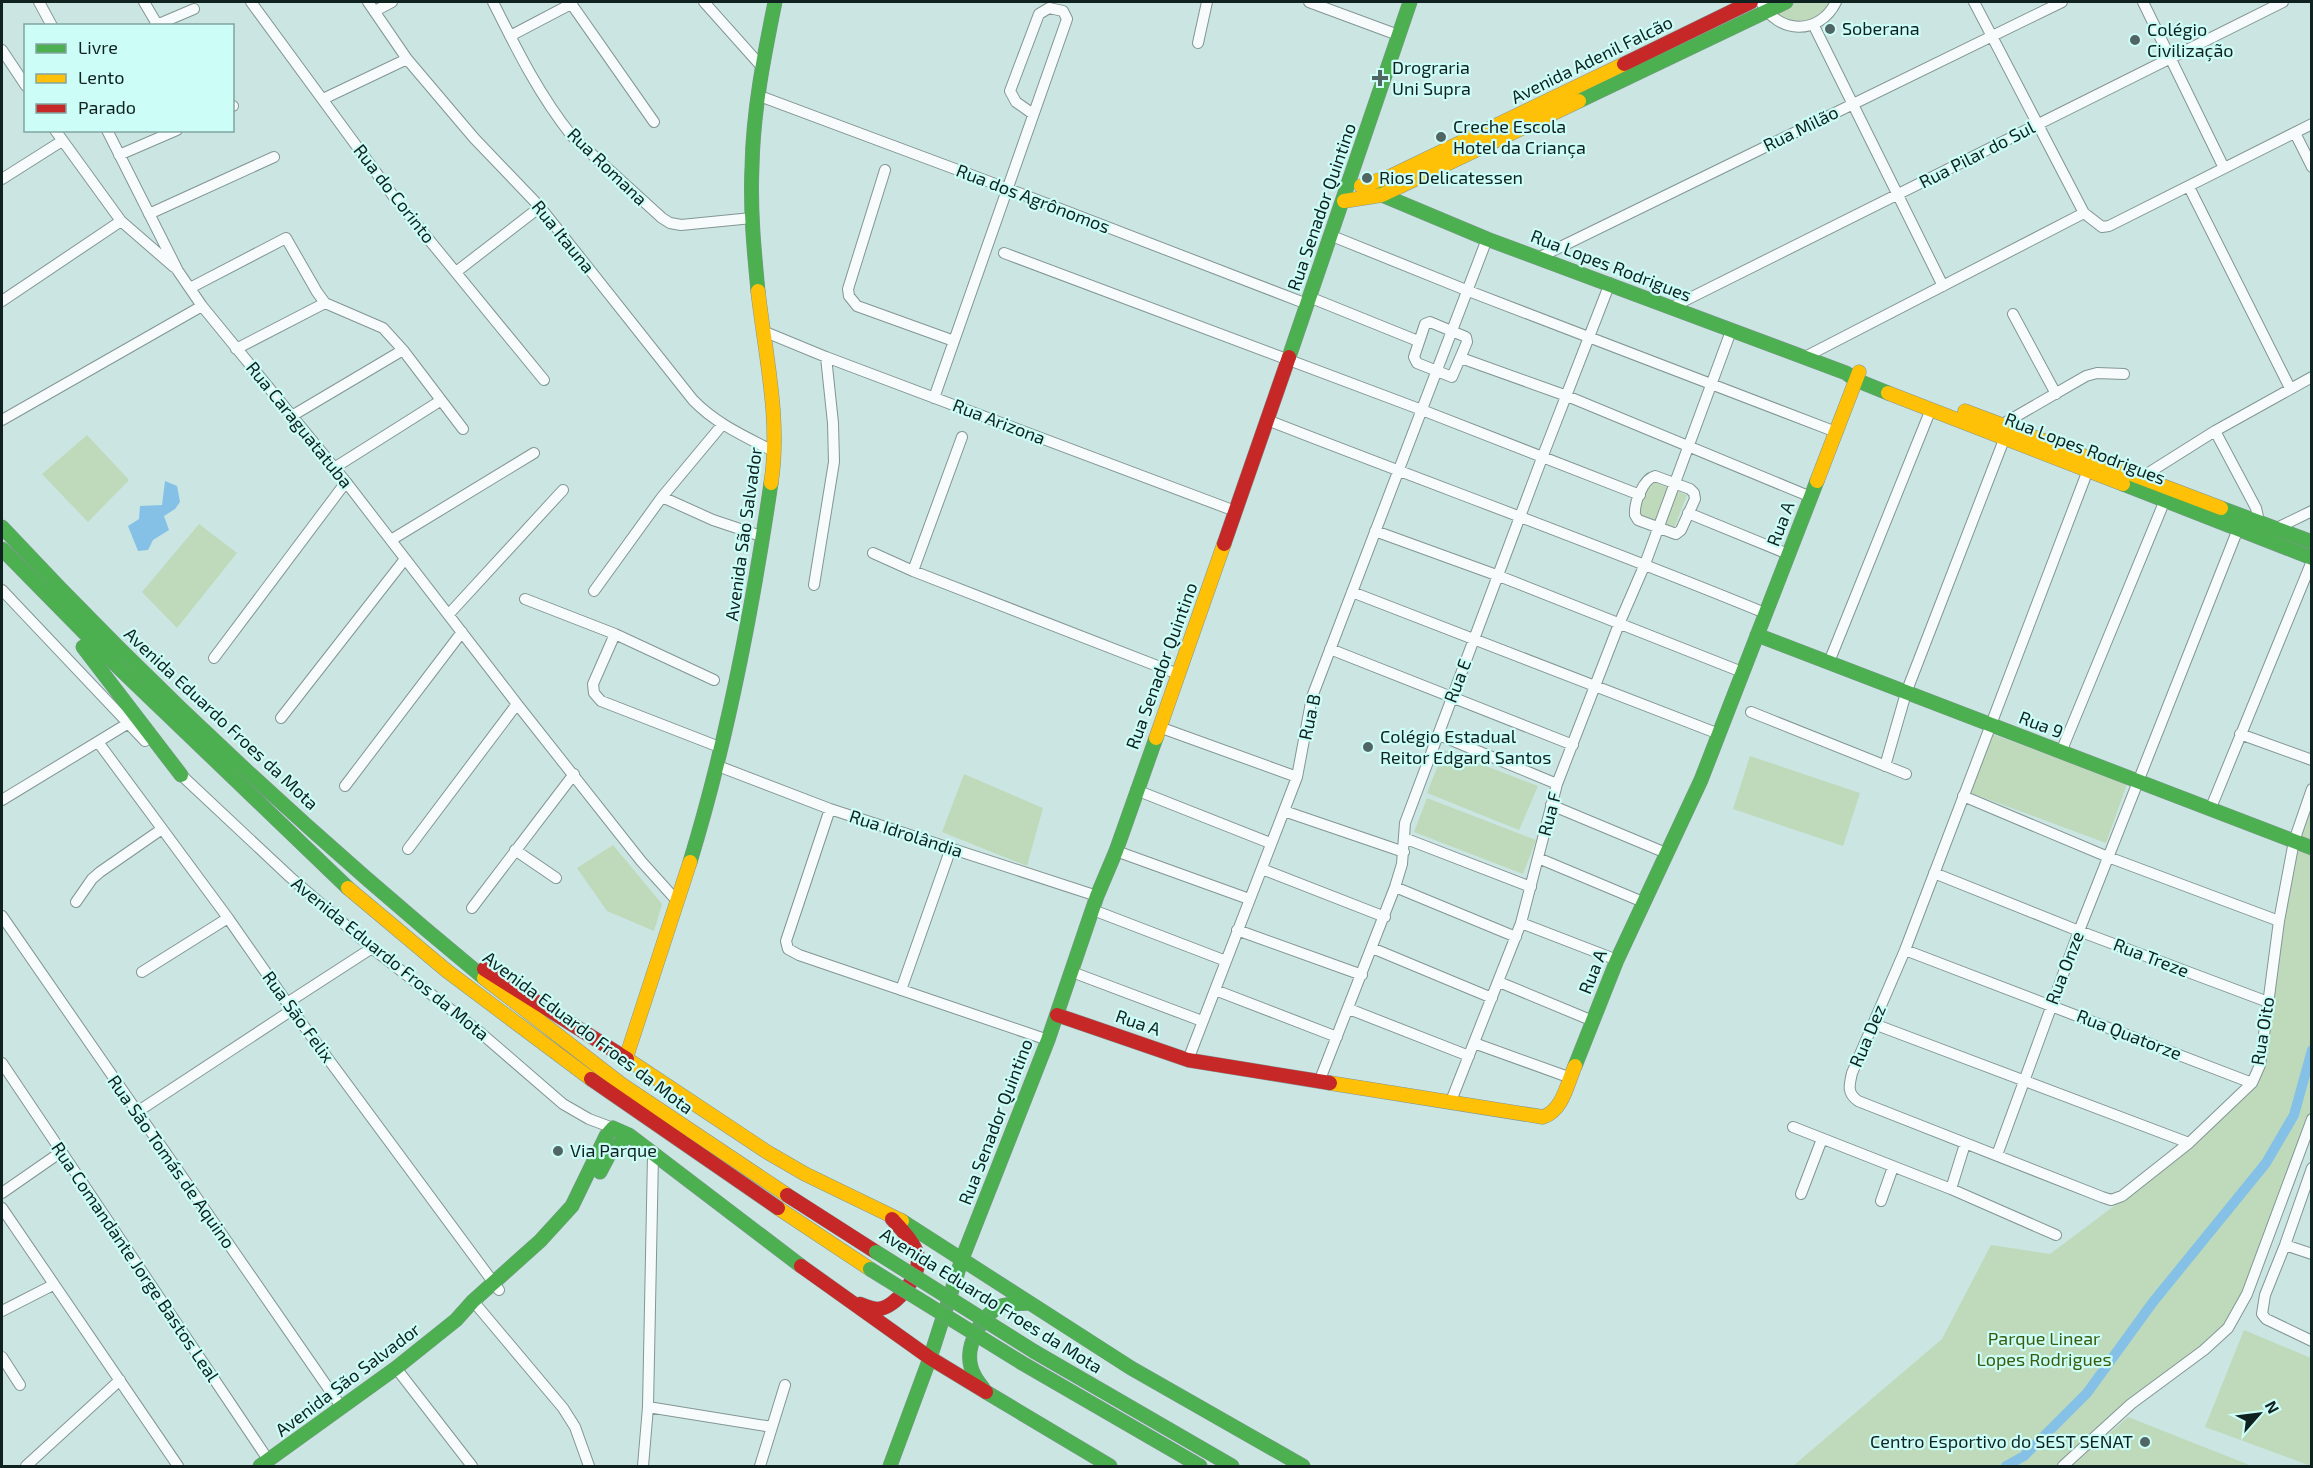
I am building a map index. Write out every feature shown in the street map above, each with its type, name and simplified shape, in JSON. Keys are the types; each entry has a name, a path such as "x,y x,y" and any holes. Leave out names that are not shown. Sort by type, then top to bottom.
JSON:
{"main road":[{"name":"Avenida São Salvador","path":"626,1058 718,766 747,638 776,452 752,218 753,146 757,95 775,2"},
{"name":"Rua Senador Quintino","path":"890,1467 930,1358 962,1258 1048,1041 1097,896 1116,851 1332,236 1410,2"},
{"name":"Avenida Adenil Falcão","path":"1674,49 1751,2"},
{"name":"Avenida Adenil Falcão","path":"1346,195 1368,184 1494,135 1763,6 1786,2"},
{"name":"Avenida Adenil Falcão","path":"1346,195 1382,195 1416,179 1494,135"},
{"path":"1416,179 1411,191 1413,198 1461,228"},
{"name":"Rua Lopes Rodrigues","path":"1368,184 1382,195 1487,239 1610,283 1670,308 2140,483 2259,521 2312,542"},
{"name":"Rua Lopes Rodrigues","path":"1854,375 1931,409 2003,431 2088,470 2140,483 2165,500 2312,560"},
{"name":"Rua A","path":"1057,1014 1188,1060 1543,1117 1552,1113 1558,1108 1617,960 1701,780 1836,432 1854,375"},
{"name":"Avenida Eduardo Froes da Mota","path":"2,527 39,568 134,663 255,779 431,936 585,1057 730,1159 876,1252 1035,1352 1232,1467"},
{"name":"Avenida Eduardo Froes da Mota","path":"2,549 48,599 270,815 389,923 527,1033 724,1173 870,1269 1022,1363 1200,1467"},
{"path":"48,599 181,775"},
{"name":"Rua 9","path":"1757,635 2312,848"},
{"path":"431,936 626,1058 767,1152 805,1174 900,1218 1131,1368 1304,1467"},
{"name":"Avenida São Salvador","path":"543,1245 572,1206 606,1136 613,1128"},
{"path":"613,1128 629,1135 838,1294 909,1344 1110,1467"},
{"name":"Avenida São Salvador","path":"265,1464 396,1368 476,1304 576,1218 609,1154 629,1135"},
{"path":"838,1294 869,1308 878,1309 901,1296 908,1285 916,1270 918,1261 916,1253 904,1233 886,1212"},
{"path":"953,1287 968,1275 983,1273"},
{"path":"985,1392 969,1363 970,1347 994,1310 1004,1305 1030,1303"},
{"path":"909,1344 922,1345 936,1338"},
{"path":"924,1375 935,1366 945,1368"}],"street":[{"path":"39,2 51,24"},
{"path":"144,2 155,24"},
{"name":"Rua do Corinto","path":"251,2 394,197 544,380"},
{"name":"Rua Itauna","path":"368,2 407,59 467,131 540,207 693,400 704,412 722,425 776,452"},
{"path":"375,11 392,2"},
{"name":"Rua Romana","path":"493,2 554,112 572,136 662,218 670,223 681,225 752,218"},
{"path":"704,2 762,67"},
{"path":"1198,43 1207,2"},
{"path":"1309,2 1398,35"},
{"path":"1763,6 1772,17 1787,26 1805,26 1824,18 1836,2"},
{"path":"1974,2 2084,213 2100,226 2105,227 2189,187 2312,124"},
{"name":"Rua Milão","path":"1540,257 2062,2"},
{"path":"2143,2 2224,168"},
{"name":"Rua Pilar do Sul","path":"1670,308 2283,2"},
{"path":"510,36 570,3 654,122"},
{"path":"934,398 1067,19 1063,11 1049,8 1041,12 1011,91 1013,99 1033,114"},
{"path":"157,24 194,9"},
{"path":"1813,24 1943,286"},
{"path":"3,57 24,83"},
{"path":"323,99 407,59"},
{"name":"Rua dos Agrônomos","path":"757,95 1416,339"},
{"path":"57,132 121,221 178,271"},
{"name":"Rua Caraguatatuba","path":"107,132 178,271 202,306 346,483 641,861 677,901"},
{"path":"119,155 172,132"},
{"path":"2295,133 2312,167"},
{"path":"2,179 62,141"},
{"path":"149,214 274,158"},
{"path":"885,170 848,289 849,296 858,306 954,341"},
{"path":"2189,187 2290,388"},
{"path":"456,272 540,207"},
{"path":"1803,357 2084,213"},
{"path":"2,300 121,221"},
{"path":"1332,236 1836,432"},
{"path":"190,288 286,238 316,292 325,303 383,328 403,350 462,429"},
{"path":"1453,329 1487,239"},
{"path":"1004,253 1288,359 1640,495"},
{"name":"Rua E","path":"1319,1082 1395,887 1404,852 1404,823 1610,283"},
{"path":"236,349 325,303"},
{"path":"2,420 202,306"},
{"path":"2013,314 2056,394"},
{"path":"1430,321 1453,329 1466,337 1467,342 1452,376 1436,373 1417,363 1413,355 1416,339 1425,324 1430,321"},
{"name":"Rua B","path":"1188,1060 1248,899 1262,869 1297,777 1312,697 1453,329"},
{"name":"Rua Arizona","path":"763,331 826,357 1235,511"},
{"path":"1674,483 1731,331"},
{"path":"290,417 403,350"},
{"path":"814,585 834,462 833,423 826,357"},
{"path":"1461,358 1567,396 1810,497"},
{"path":"1885,766 1906,693 2003,431 2056,394 2090,374 2124,374"},
{"path":"2140,483 2216,432 2312,377"},
{"path":"334,468 440,401"},
{"path":"1829,662 1931,409"},
{"path":"1267,420 1645,564 1765,613"},
{"path":"594,591 662,497 722,425"},
{"path":"2216,432 2256,508 2259,521"},
{"path":"913,571 962,437"},
{"path":"391,540 534,453"},
{"name":"Rua Dez","path":"2088,470 1905,950 1852,1073 1849,1093 1858,1101 2102,1197"},
{"path":"1652,476 1690,489 1695,499 1681,530 1676,534 1658,529 1636,518 1634,511 1640,495 1652,476"},
{"path":"214,658 346,483"},
{"name":"Rua F","path":"1451,1101 1521,923 1557,784 1619,624 1645,564 1674,483"},
{"path":"449,614 563,490"},
{"path":"662,497 712,520 764,537"},
{"path":"2061,752 2165,500"},
{"path":"2277,528 2312,511"},
{"path":"1689,513 1788,554"},
{"name":"Rua Onze","path":"1997,1155 2079,931 2238,529"},
{"path":"1376,531 1499,576 1742,672"},
{"path":"873,553 913,571 1178,674"},
{"path":"281,718 405,559"},
{"path":"2210,810 2312,560"},
{"name":"Avenida Eduardo Fros da Mota","path":"2,590 127,724 290,877 372,948 482,1034 563,1104 589,1119 613,1128"},
{"path":"1352,592 1719,734"},
{"path":"525,599 615,634 714,680"},
{"path":"345,786 462,632"},
{"path":"615,634 593,684 596,697 601,701 722,748"},
{"path":"1330,649 1573,745"},
{"path":"408,849 517,704"},
{"path":"1751,712 1905,774"},
{"path":"2,800 127,724"},
{"path":"1159,727 1297,777"},
{"path":"2240,734 2312,760"},
{"path":"1439,735 1557,784"},
{"name":"Rua São Felix","path":"98,742 496,1286"},
{"name":"Rua Idrolândia","path":"718,766 830,809 1097,896"},
{"path":"472,908 574,774"},
{"name":"Rua Oito","path":"2102,1197 2111,1200 2122,1196 2189,1143 2252,1083 2260,1065 2279,921 2294,841 2312,789"},
{"path":"1136,790 1270,843"},
{"path":"1963,796 2108,857 2279,921"},
{"path":"1551,805 1666,853"},
{"path":"830,809 786,941 788,949 799,955 1048,1041"},
{"path":"1284,811 1404,852"},
{"path":"76,902 92,879 100,872 162,829"},
{"path":"1404,838 1531,887"},
{"path":"901,990 951,848"},
{"path":"515,850 556,878"},
{"path":"1116,851 1248,899"},
{"path":"1538,858 1643,902"},
{"path":"1262,869 1384,917"},
{"name":"Rua Treze","path":"1934,873 2079,931 2268,1002"},
{"path":"1395,887 1516,937"},
{"path":"1093,910 1226,961"},
{"name":"Rua São Tomás de Aquino","path":"2,916 342,1408"},
{"path":"142,972 228,918"},
{"path":"1521,923 1617,960"},
{"path":"1237,930 1362,975"},
{"path":"137,1112 372,948"},
{"path":"1372,948 1492,998"},
{"name":"Rua Quatorze","path":"1905,950 2252,1083"},
{"path":"1072,972 1202,1021"},
{"path":"1499,982 1593,1021"},
{"path":"1215,990 1337,1037"},
{"path":"1349,1009 1469,1056"},
{"path":"1874,1024 2189,1143"},
{"path":"1474,1043 1571,1078"},
{"name":"Rua Comandante Jorge Bastos Leal","path":"2,1063 265,1464"},
{"path":"2063,1467 2131,1404 2204,1350 2228,1328 2247,1294 2312,1119"},
{"path":"1793,1127 1951,1189 2056,1235"},
{"path":"1801,1194 1822,1139"},
{"path":"1951,1189 1965,1144"},
{"path":"2,1193 61,1152"},
{"path":"643,1467 648,1407 653,1155"},
{"path":"1881,1201 1893,1167"},
{"path":"2312,1168 2265,1295 2262,1314 2277,1326 2312,1341"},
{"path":"2,1208 178,1467"},
{"path":"2285,1245 2312,1254"},
{"path":"2,1311 53,1285"},
{"path":"476,1304 563,1408 575,1427 589,1467"},
{"path":"2,1357 20,1385"},
{"path":"396,1368 472,1467"},
{"path":"26,1467 120,1380"},
{"path":"760,1467 785,1385"},
{"path":"648,1407 772,1427"}],"green space":[{"path":"1794,2 1829,2 1816,16 1808,20 1789,23 1761,18"},
{"path":"87,435 129,480 88,522 42,474"},
{"path":"1651,481 1687,495 1673,531 1637,516"},
{"path":"199,524 237,553 177,628 142,592"},
{"path":"1992,734 2127,784 2106,843 1971,793"},
{"path":"1444,750 1538,786 1519,830 1427,793"},
{"path":"1750,756 1860,793 1843,846 1733,809"},
{"path":"964,774 1043,808 1027,866 942,832"},
{"name":"Parque Linear Lopes Rodrigues","path":"2311,780 2311,1120 2246,1295 2226,1328 2058,1466 1793,1466 1942,1339 1991,1245 2050,1254 2118,1203 2252,1085 2291,842"},
{"path":"1427,798 1536,840 1523,874 1414,832"},
{"path":"613,845 662,904 654,931 607,911 577,868"},
{"path":"2244,1330 2311,1358 2311,1466 2205,1427"},
{"name":"Centro Esportivo do SEST SENAT","path":"2128,1417 2252,1466 2071,1466"}],"water":[{"path":"165,481 177,486 180,502 175,509 164,516 169,530 153,540 148,550 138,551 128,526 139,519 140,506 162,505"}],"waterway":[{"path":"2006,1466 2024,1456 2087,1393 2153,1302 2266,1163 2294,1115 2312,1050"}],"traffic: fast":[{"path":"758,291 752,213 754,125 775,2"},
{"path":"1289,357 1410,2"},
{"path":"1579,101 1786,2"},
{"path":"1368,184 1382,195 1487,239 1846,373 1856,380 1888,393"},
{"path":"1575,1066 1617,960 1701,780 1817,481"},
{"path":"690,862 716,769 738,674 771,483"},
{"path":"2123,484 2312,558"},
{"path":"2221,508 2312,542"},
{"path":"2,527 176,704 296,816 484,978"},
{"path":"2,549 119,668 348,888"},
{"path":"1757,635 2312,848"},
{"path":"83,647 181,775"},
{"path":"890,1466 930,1358 962,1259 1048,1040 1097,896 1116,851 1156,738"},
{"path":"260,1466 396,1368 456,1320 473,1301 540,1241 572,1206 606,1136 613,1128 629,1135 801,1266"},
{"path":"600,1172 611,1151 629,1135"},
{"path":"902,1221 1131,1368 1303,1466"},
{"path":"876,1252 1035,1352"},
{"path":"870,1269 1022,1363"},
{"path":"983,1388 971,1367 970,1350 976,1332 987,1316 1001,1306 1030,1303"},
{"path":"1035,1352 1232,1466"},
{"path":"1022,1363 1200,1466"},
{"path":"986,1392 1110,1466"}],"traffic: slow":[{"path":"1361,186 1391,176 1624,64"},
{"path":"1344,201 1382,195 1579,101"},
{"path":"758,291 773,411 774,459 771,483"},
{"path":"1817,481 1859,372"},
{"path":"1888,393 2123,484"},
{"path":"1965,411 2221,508"},
{"path":"1156,738 1224,544"},
{"path":"626,1058 690,862"},
{"path":"348,888 447,971 591,1079"},
{"path":"484,978 621,1084 787,1195"},
{"path":"627,1059 767,1152 805,1174 902,1221"},
{"path":"1330,1083 1543,1117 1550,1114 1560,1103 1575,1066"},
{"path":"778,1208 870,1269"}],"traffic: jam":[{"path":"1624,64 1751,2"},
{"path":"1224,544 1289,357"},
{"path":"484,969 627,1059"},
{"path":"1057,1015 1188,1060 1330,1083"},
{"path":"591,1079 778,1208"},
{"path":"787,1195 876,1252"},
{"path":"860,1304 876,1309 885,1307 899,1297 916,1273 918,1257 914,1247 892,1219"},
{"path":"801,1266 930,1358 986,1392"}],"place":[{"name":"Soberana","path":"1830,29"},
{"name":"Colégio Civilização","path":"2135,40"},
{"name":"Drograria Uni Supra","path":"1380,78"},
{"name":"Creche Escola Hotel da Criança","path":"1441,137"},
{"name":"Rios Delicatessen","path":"1367,178"},
{"name":"Colégio Estadual Reitor Edgard Santos","path":"1368,747"},
{"name":"Via Parque","path":"558,1151"},
{"name":"Centro Esportivo do SEST SENAT","path":"2145,1442"}]}
